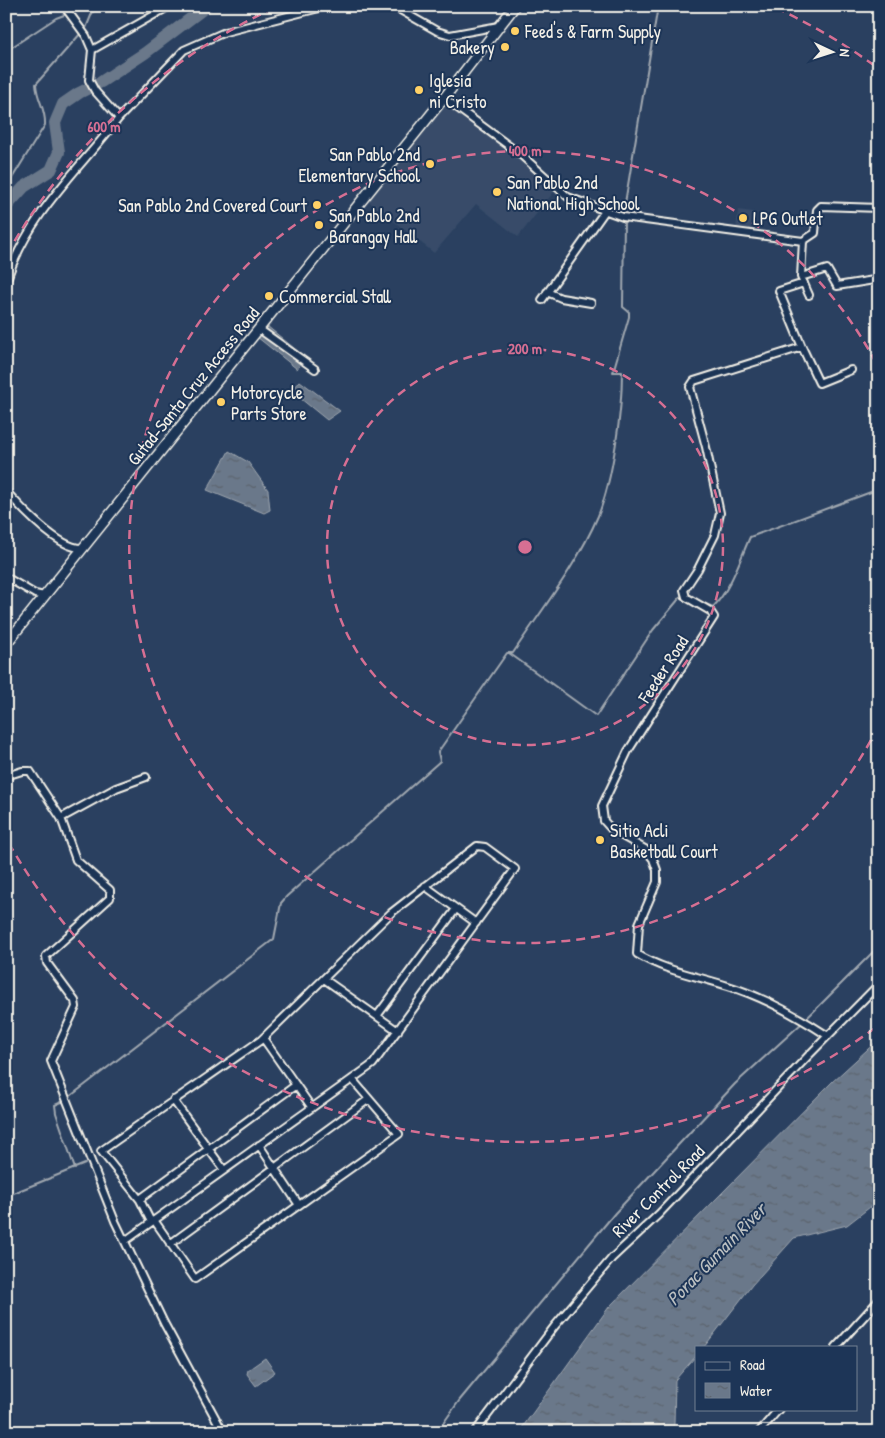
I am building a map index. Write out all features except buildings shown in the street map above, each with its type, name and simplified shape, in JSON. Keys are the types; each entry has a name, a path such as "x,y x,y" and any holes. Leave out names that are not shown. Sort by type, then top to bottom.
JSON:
{"main road":[{"name":"Gutad-Santa Cruz Access Road","path":"6,644 444,98 515,6"}],"street":[{"path":"64,6 79,25 92,50 89,80 95,91 119,118"},
{"path":"92,50 170,6"},
{"path":"6,282 13,260 35,222 68,176 119,118 184,50 225,32 327,6"},
{"path":"393,6 437,31 450,35 499,26"},
{"path":"444,98 520,154 568,197 623,217 803,241 815,233 817,210 821,206 879,208"},
{"path":"542,300 604,211"},
{"path":"803,241 803,280 809,295"},
{"path":"850,370 819,383 779,291 827,270 837,286 874,280"},
{"path":"547,292 561,298 591,304"},
{"path":"259,329 315,369"},
{"name":"Feeder Road","path":"802,347 694,381 690,387 706,447 720,513 715,535 698,569 684,590 686,597 710,611 714,618 628,751 605,799 602,813 604,821 613,831 645,849 653,859 657,870 657,882 639,924 637,954 670,970 729,986 764,999 796,1015 828,1036"},
{"path":"6,491 40,526 75,549 83,548"},
{"path":"6,577 35,594 44,596"},
{"path":"6,776 22,771 30,771 61,818 76,860 109,888 111,893 110,898 46,956 47,963 75,1004 75,1012 51,1059 69,1109 125,1241 164,1323 224,1432"},
{"path":"61,818 116,788 146,776"},
{"path":"125,1241 153,1221 224,1170 259,1145 312,1108 352,1079 373,1064 516,869 485,847 476,846 391,913 263,1038 101,1151 140,1199 153,1221 195,1279 399,1134 352,1079"},
{"path":"425,886 476,923"},
{"path":"377,1016 456,909"},
{"path":"324,979 398,1031"},
{"name":"River Control Road","path":"475,1432 554,1327 612,1258 659,1214 879,984"},
{"path":"263,1038 312,1108"},
{"path":"140,1199 296,1085"},
{"path":"170,1244 369,1099"},
{"path":"173,1100 224,1170"},
{"path":"259,1145 299,1205"},
{"path":"837,1346 879,1300"},
{"path":"759,1432 778,1410"}],"shaded area":[{"path":"447,102 489,132 557,188 518,237 476,204 434,253 367,200"},
{"path":"738,210 753,212 750,233 736,230"}],"water":[{"path":"267,326 305,357 297,369 257,337"},
{"path":"300,381 340,411 327,420 290,390"},
{"path":"229,451 248,462 268,490 270,510 264,513 207,490"},
{"name":"Porac Gumain River","path":"879,1039 879,1200 847,1225 794,1238 752,1285 705,1346 695,1346 695,1357 675,1380 674,1424 671,1432 519,1432 609,1307 832,1082"},
{"path":"265,1358 275,1372 256,1386 247,1374 248,1370"}],"waterway":[{"path":"71,12 87,6"},
{"path":"86,28 95,6"},
{"path":"6,207 24,187 51,170 59,152 55,123 63,104 145,53 207,6"},
{"path":"623,215 658,6"},
{"path":"6,51 56,18 67,14"},
{"path":"6,188 45,125 36,84 81,33"},
{"path":"68,1098 274,939 281,903 287,896 440,761 438,752 507,653 513,653 570,569 598,516 608,484 616,445 622,372 613,372 629,317 629,312 623,307 624,219"},
{"path":"701,602 713,607 719,600 734,574 750,537 879,489"},
{"path":"509,653 596,716 653,630 683,594"},
{"path":"806,1019 879,946"},
{"path":"437,1432 459,1401 615,1213 735,1084 802,1023"},
{"path":"64,1101 55,1105 56,1113 75,1169"},
{"path":"6,1196 85,1164"}],"place":[{"name":"Feed's & Farm Supply","path":"515,31"},
{"name":"Bakery","path":"505,47"},
{"name":"Iglesia ni Cristo","path":"419,90"},
{"name":"San Pablo 2nd Elementary School","path":"430,164"},
{"name":"San Pablo 2nd National High School","path":"497,192"},
{"name":"San Pablo 2nd Covered Court","path":"317,205"},
{"name":"LPG Outlet","path":"743,218"},
{"name":"San Pablo 2nd Barangay Hall","path":"319,225"},
{"name":"Commercial Stall","path":"269,296"},
{"name":"Motorcycle Parts Store","path":"221,402"},
{"name":"Sitio Acli Basketball Court","path":"600,840"}]}
